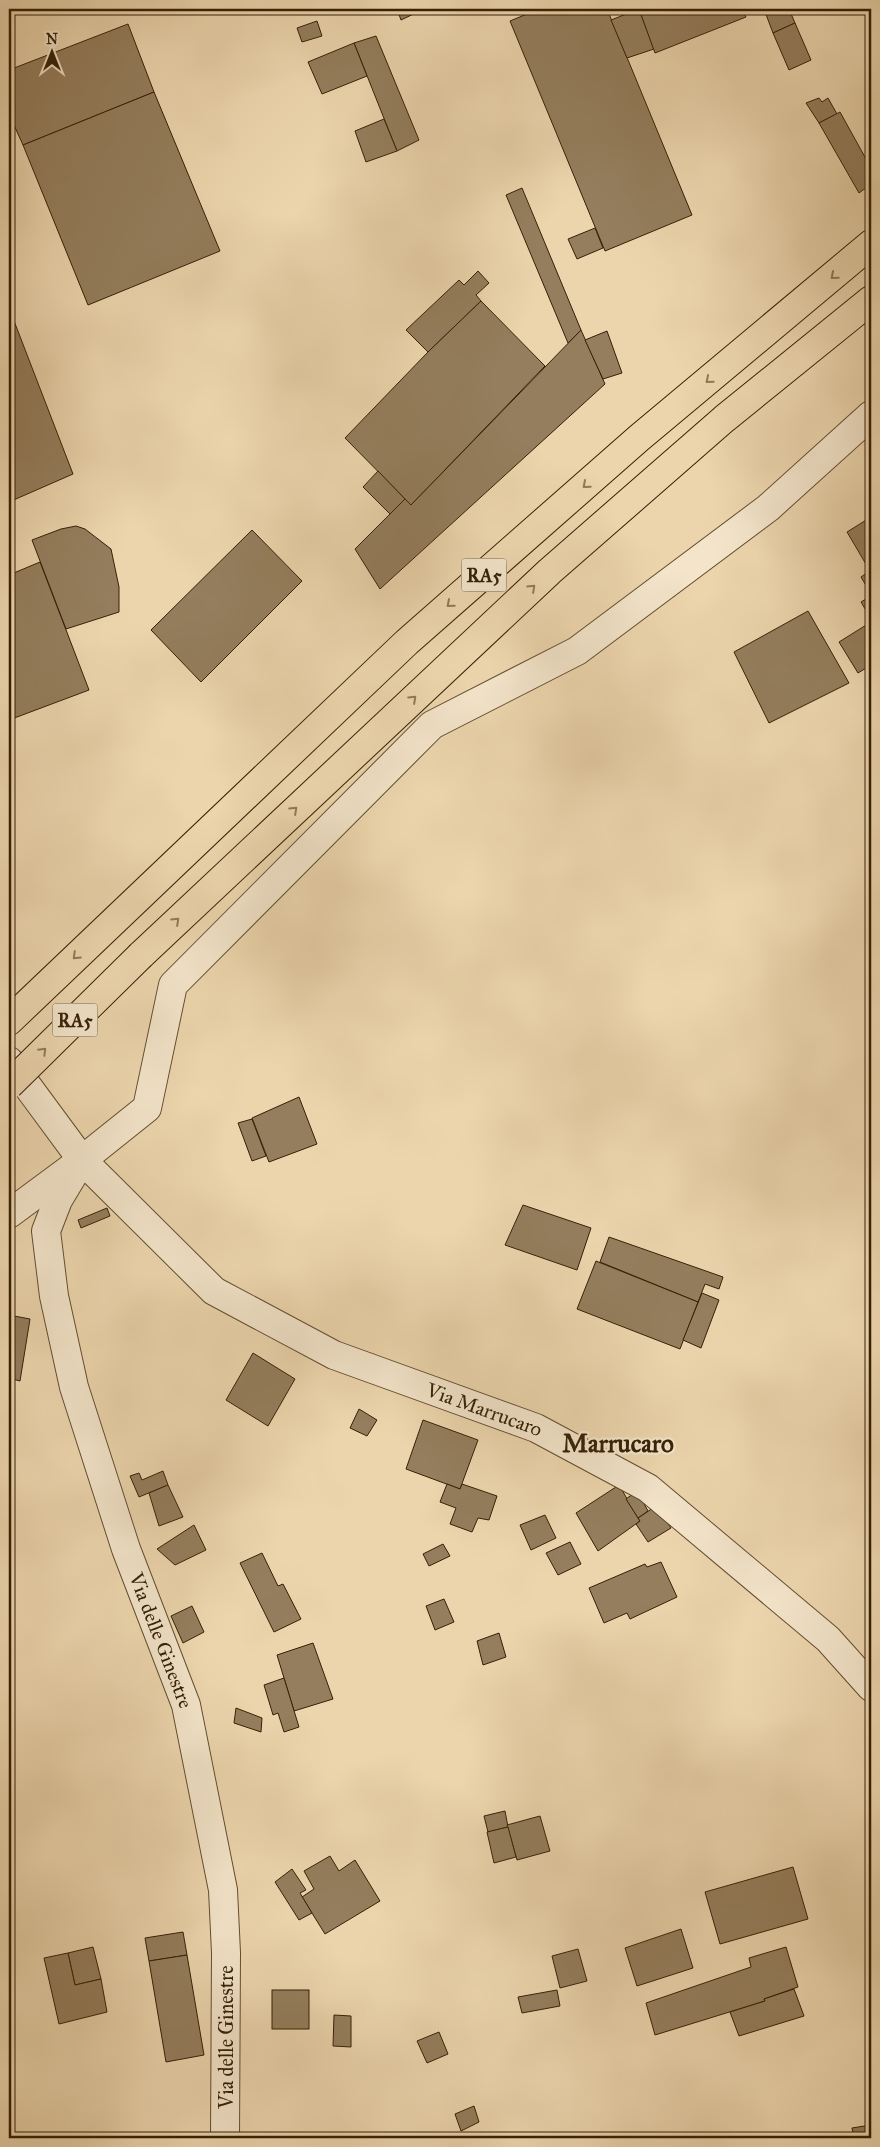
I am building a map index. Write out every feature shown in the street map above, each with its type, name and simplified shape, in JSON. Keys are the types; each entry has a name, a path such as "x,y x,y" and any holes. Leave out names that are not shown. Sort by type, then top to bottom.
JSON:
{"highway":[{"name":"RA5","path":"9,1021 407,642 639,438 871,244"},
{"name":"RA5","path":"9,1085 141,955 550,571 724,420 871,300"}],"street":[{"path":"9,1214 82,1160 147,1108 173,985 432,725 577,651 768,508 871,415"},
{"name":"Via Marrucaro","path":"9,1061 82,1160 214,1291 334,1356 536,1428 648,1488 828,1639 871,1686"},
{"name":"Via delle Ginestre","path":"82,1160 58,1200 46,1231 54,1296 74,1387 126,1549 186,1705 223,1890 226,1953 226,2138"}],"building":[{"path":"397,9 424,9 401,20"},
{"path":"539,9 607,9 692,215 605,251 510,21"},
{"path":"639,9 654,49 627,58 611,20"},
{"path":"639,9 742,9 746,17 655,53"},
{"path":"764,9 789,9 795,23 773,33"},
{"path":"317,21 322,36 302,42 297,28"},
{"path":"795,23 811,60 789,70 773,33"},
{"path":"128,24 154,92 23,145 9,114 9,70"},
{"path":"376,36 419,140 397,151 354,43"},
{"path":"354,43 367,76 322,94 308,62"},
{"path":"154,92 220,251 88,305 23,145"},
{"path":"819,98 822,102 828,98 837,114 819,123 806,103"},
{"path":"840,112 871,168 871,184 859,193 819,123"},
{"path":"384,119 397,151 366,162 355,131"},
{"path":"522,188 581,330 568,343 506,195"},
{"path":"595,228 603,248 577,259 568,239"},
{"path":"478,271 489,283 476,295 481,301 428,352 406,330 459,280 464,285"},
{"path":"481,301 545,366 411,505 345,438 428,352"},
{"path":"9,308 73,474 9,502"},
{"path":"581,330 605,384 380,589 355,549 405,499 411,505"},
{"path":"607,331 622,373 603,379 585,340"},
{"path":"378,471 405,499 390,514 363,487"},
{"path":"871,517 871,570 870,571 847,532"},
{"path":"76,526 85,529 111,549 119,587 119,612 66,629 32,540 61,529"},
{"path":"252,530 302,581 201,682 151,630"},
{"path":"40,562 89,690 9,720 9,575"},
{"path":"871,570 871,594 861,577"},
{"path":"871,596 871,619 861,602"},
{"path":"808,611 849,683 769,723 734,652"},
{"path":"871,622 871,665 858,673 839,642"},
{"path":"299,1097 317,1144 269,1162 252,1118"},
{"path":"252,1119 266,1156 252,1161 238,1123"},
{"path":"523,1205 591,1228 577,1270 505,1245"},
{"path":"107,1208 110,1216 81,1228 78,1220"},
{"path":"609,1237 723,1277 719,1289 705,1284 698,1302 600,1262"},
{"path":"596,1261 698,1302 680,1349 577,1309"},
{"path":"702,1293 719,1300 701,1348 683,1340"},
{"path":"9,1315 30,1319 20,1381 9,1378"},
{"path":"253,1353 295,1379 268,1426 226,1400"},
{"path":"359,1409 377,1420 367,1436 350,1428"},
{"path":"423,1420 478,1440 460,1489 406,1469"},
{"path":"163,1471 168,1485 139,1497 130,1476 139,1473 142,1480"},
{"path":"447,1484 460,1489 462,1484 497,1496 489,1520 478,1518 472,1532 450,1524 456,1508 440,1502"},
{"path":"168,1485 183,1517 159,1526 149,1493"},
{"path":"619,1485 640,1521 598,1551 576,1513"},
{"path":"637,1491 648,1511 638,1518 626,1499"},
{"path":"656,1506 671,1528 648,1542 636,1524 640,1521 638,1518"},
{"path":"545,1515 556,1538 531,1550 520,1525"},
{"path":"194,1525 206,1550 175,1565 157,1549"},
{"path":"570,1542 581,1564 558,1575 546,1553"},
{"path":"443,1544 450,1556 429,1566 423,1554"},
{"path":"262,1553 278,1586 283,1584 301,1619 274,1632 240,1563"},
{"path":"661,1562 677,1597 630,1619 627,1613 604,1623 589,1588 645,1564 647,1567"},
{"path":"444,1599 454,1622 435,1630 426,1606"},
{"path":"192,1606 204,1632 183,1643 171,1616"},
{"path":"499,1633 506,1657 483,1665 477,1641"},
{"path":"313,1643 333,1699 294,1711 277,1655"},
{"path":"284,1678 299,1727 284,1732 278,1713 273,1715 264,1685"},
{"path":"236,1708 262,1718 261,1732 234,1723"},
{"path":"505,1811 508,1827 488,1832 484,1816"},
{"path":"540,1816 550,1851 517,1860 507,1825"},
{"path":"508,1827 516,1857 494,1863 487,1832"},
{"path":"330,1856 339,1871 355,1860 380,1901 325,1934 302,1897 314,1889 304,1871"},
{"path":"793,1867 808,1919 720,1944 705,1892"},
{"path":"292,1869 306,1890 300,1893 312,1913 299,1920 275,1882"},
{"path":"681,1929 693,1968 637,1986 625,1948"},
{"path":"183,1932 187,1955 149,1961 145,1938"},
{"path":"93,1947 101,1979 75,1985 68,1953"},
{"path":"786,1947 798,1987 764,1999 765,2001 655,2035 646,2003 751,1967 749,1958"},
{"path":"578,1949 587,1981 560,1988 552,1956"},
{"path":"68,1953 75,1985 101,1979 107,2012 59,2024 44,1958"},
{"path":"187,1955 204,2055 166,2062 149,1961"},
{"path":"794,1989 804,2016 739,2036 730,2012"},
{"path":"272,1990 309,1990 309,2029 272,2029"},
{"path":"557,1990 560,2006 522,2013 518,1997"},
{"path":"334,2015 351,2016 351,2047 333,2046"},
{"path":"439,2032 448,2054 427,2063 417,2041"},
{"path":"474,2106 479,2122 461,2131 455,2114"},
{"path":"871,2125 871,2138 854,2138 852,2128"}],"district":[{"name":"Marrucaro","path":"618,1443"}]}
